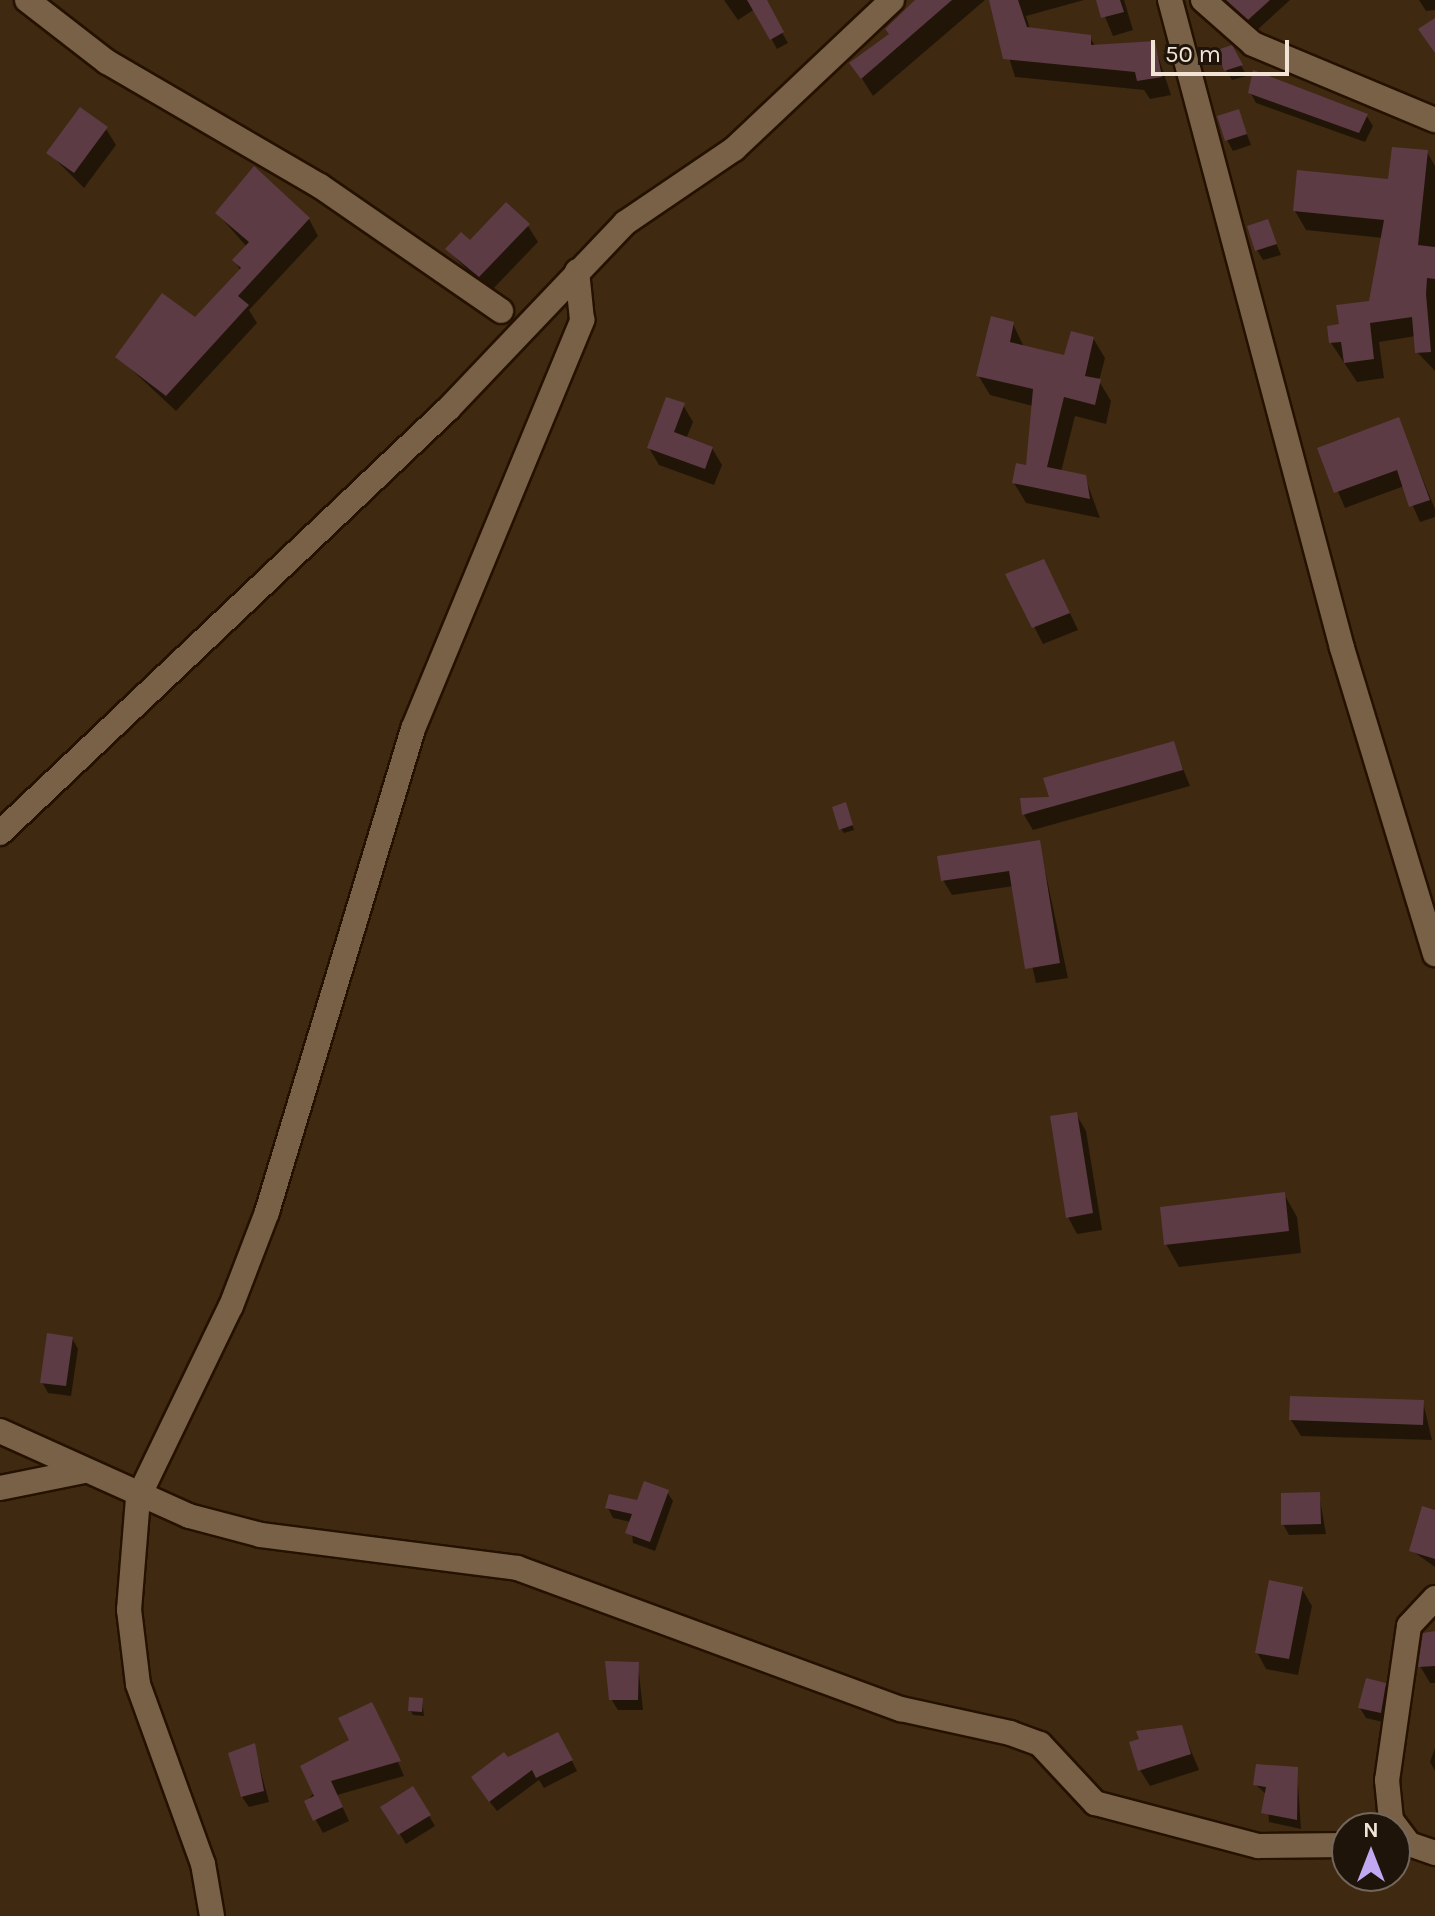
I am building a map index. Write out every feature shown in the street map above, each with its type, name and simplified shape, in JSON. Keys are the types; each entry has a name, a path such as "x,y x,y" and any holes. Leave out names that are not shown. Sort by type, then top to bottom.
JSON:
{"street":[{"path":"27,0 107,62 320,186 501,311"},
{"path":"0,833 448,409 625,223 734,149 892,0"},
{"path":"1173,0 1338,633 1435,954"},
{"path":"1203,0 1253,44 1435,120"},
{"path":"212,1916 203,1864 138,1684 129,1610 140,1493 231,1306 267,1212 413,729 582,320 577,271"},
{"path":"0,1431 189,1516 261,1535 517,1568 901,1709 1040,1744 1095,1803 1258,1846 1331,1845"},
{"path":"0,1488 84,1471"},
{"path":"1390,1812 1387,1780 1409,1626 1435,1598"},
{"path":"1411,1842 1435,1853"}],"building":[{"path":"747,0 767,0 784,32 770,40"},
{"path":"915,0 952,0 861,79 849,63 889,34 885,29"},
{"path":"989,0 1018,0 1027,27 1091,35 1091,45 1155,41 1162,77 1137,81 1135,72 1003,59"},
{"path":"1096,0 1120,0 1124,12 1101,18"},
{"path":"1226,0 1270,0 1248,20"},
{"path":"1435,18 1435,53 1418,29"},
{"path":"1232,45 1243,65 1224,71 1217,50"},
{"path":"1253,70 1368,114 1359,133 1248,93"},
{"path":"80,107 108,127 74,173 46,153"},
{"path":"1239,109 1247,134 1225,141 1217,116"},
{"path":"1392,147 1428,150 1418,245 1435,247 1435,279 1427,278 1426,294 1431,352 1415,353 1412,317 1370,323 1374,359 1344,363 1341,342 1329,343 1327,326 1339,324 1336,305 1369,301 1384,220 1293,211 1297,170 1388,179"},
{"path":"254,166 310,218 238,296 249,305 166,396 115,357 162,293 195,317 241,268 232,260 249,242 215,213"},
{"path":"506,202 530,224 479,277 445,249 461,232 470,240"},
{"path":"1268,219 1277,244 1255,251 1247,226"},
{"path":"991,316 1014,322 1010,342 1064,355 1071,331 1094,337 1085,376 1101,379 1095,405 1064,397 1047,467 1086,475 1090,499 1012,483 1016,463 1026,465 1033,389 976,376"},
{"path":"666,397 685,403 674,432 713,447 705,469 647,448"},
{"path":"1399,417 1430,500 1409,507 1397,470 1334,493 1317,448"},
{"path":"1044,559 1070,613 1032,628 1005,574"},
{"path":"1174,741 1183,770 1022,815 1020,798 1049,797 1043,778"},
{"path":"846,802 853,825 839,830 832,807"},
{"path":"1040,840 1060,963 1025,969 1009,871 941,881 937,856"},
{"path":"1077,1112 1093,1213 1066,1218 1050,1116"},
{"path":"1285,1192 1289,1231 1164,1245 1160,1207"},
{"path":"47,1333 73,1337 66,1386 40,1383"},
{"path":"1290,1396 1424,1400 1423,1425 1289,1420"},
{"path":"644,1481 669,1490 650,1542 625,1533 632,1514 605,1508 609,1494 637,1500"},
{"path":"1320,1492 1321,1524 1281,1525 1281,1493"},
{"path":"1422,1506 1435,1510 1435,1559 1409,1551"},
{"path":"1269,1580 1303,1587 1289,1659 1255,1653"},
{"path":"1435,1631 1435,1666 1418,1667 1423,1633"},
{"path":"605,1661 639,1662 638,1700 609,1700"},
{"path":"1366,1678 1386,1683 1381,1713 1358,1708"},
{"path":"409,1697 423,1698 422,1712 408,1711"},
{"path":"372,1702 401,1761 331,1781 343,1807 313,1821 304,1801 314,1796 300,1766 349,1740 338,1718"},
{"path":"1182,1725 1191,1754 1138,1771 1129,1742 1139,1739 1136,1731"},
{"path":"558,1732 573,1760 536,1778 532,1770 489,1802 471,1777 504,1752 508,1757"},
{"path":"255,1743 264,1791 241,1797 228,1753"},
{"path":"1256,1764 1298,1767 1297,1820 1261,1813 1266,1787 1253,1785"},
{"path":"413,1786 431,1815 398,1835 380,1807"}]}
